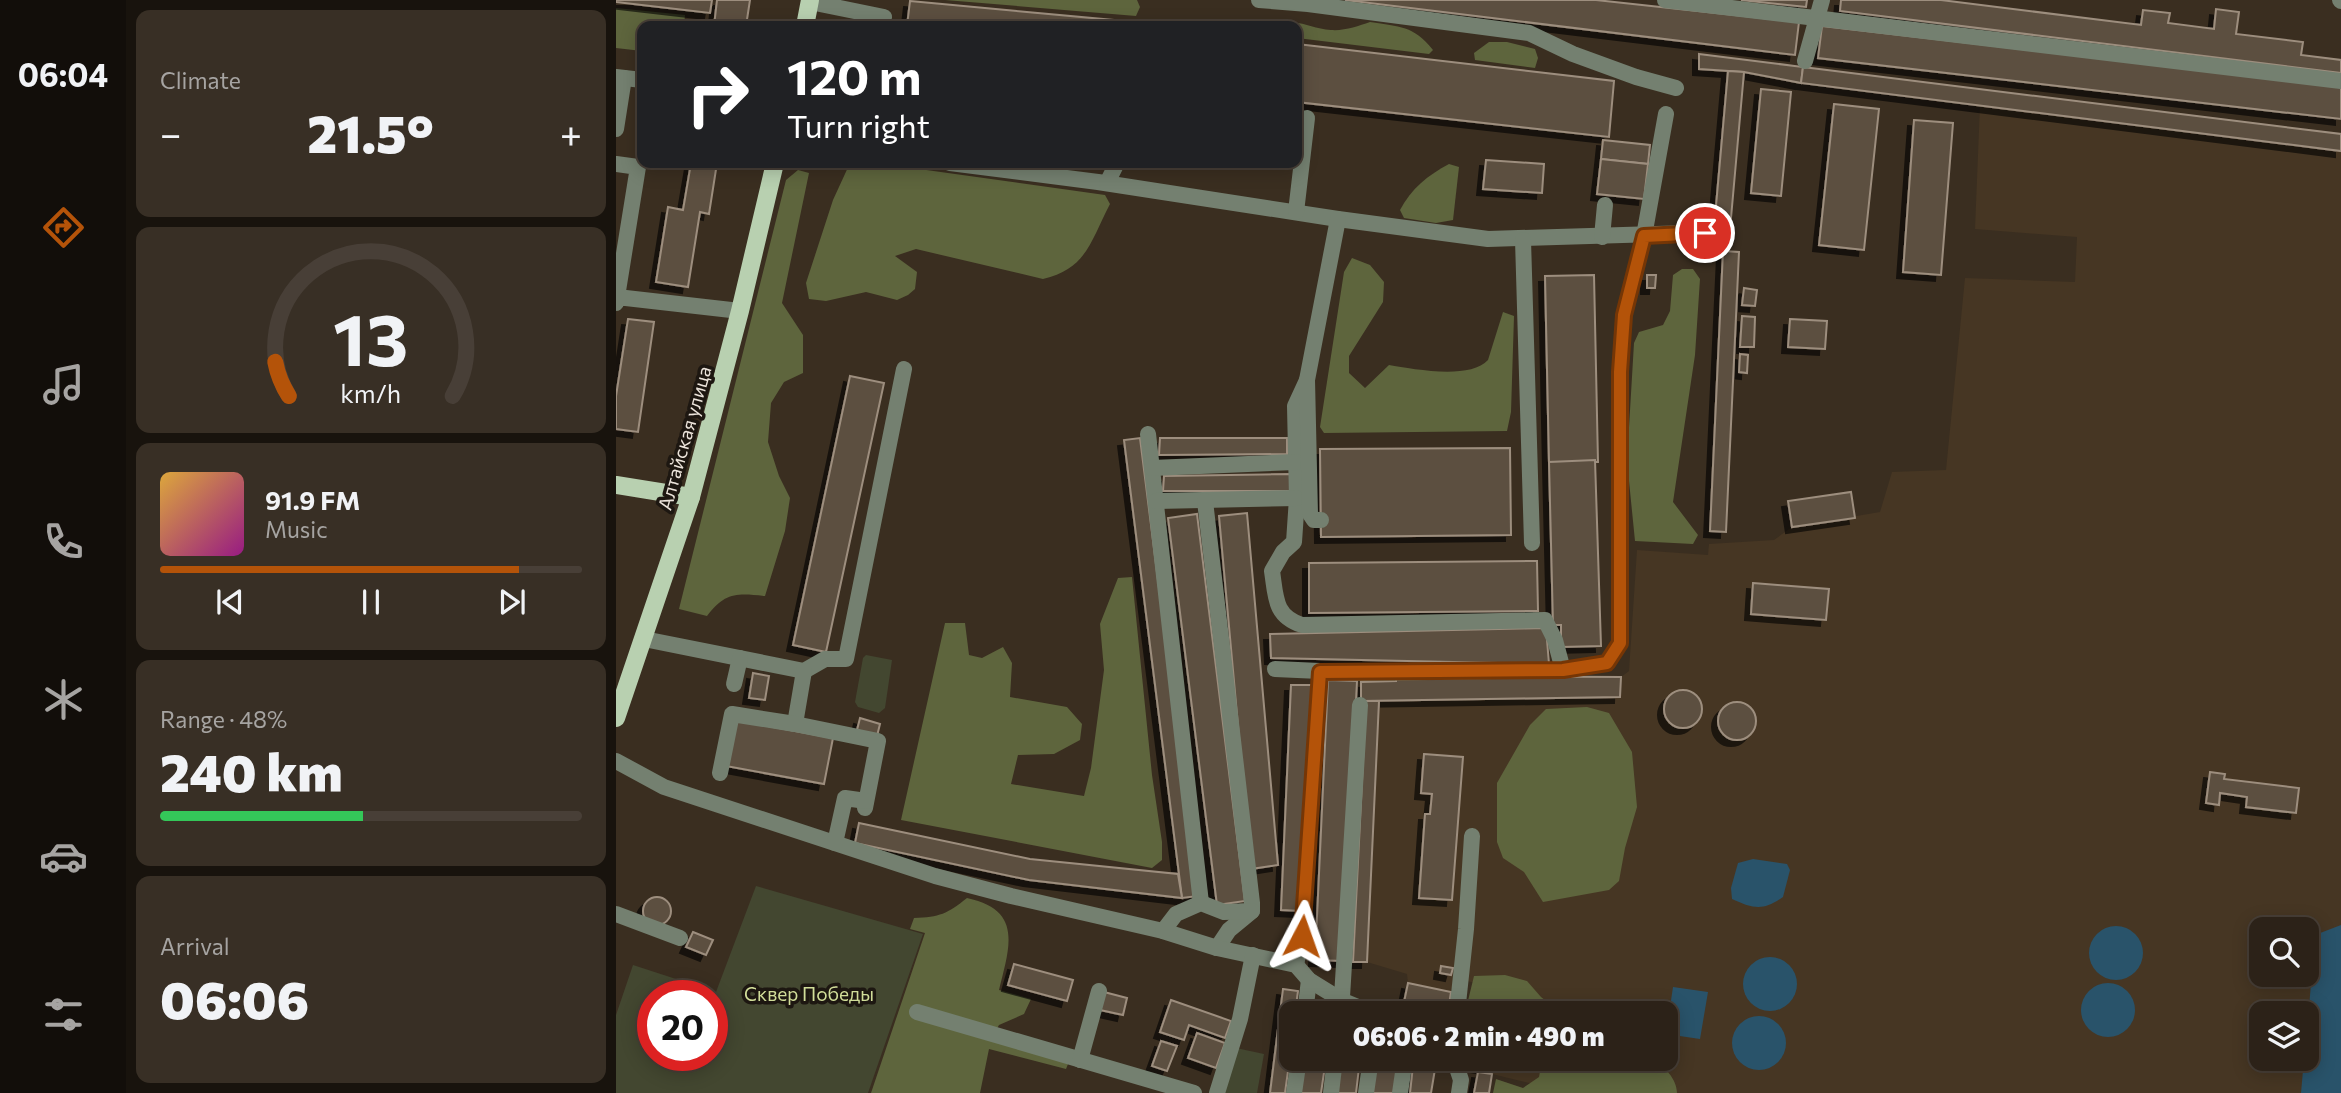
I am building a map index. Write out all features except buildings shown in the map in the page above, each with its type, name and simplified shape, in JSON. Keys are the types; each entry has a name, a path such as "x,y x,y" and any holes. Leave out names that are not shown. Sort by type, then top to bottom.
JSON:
{"main road":[{"path":"806,21 810,1"},
{"name":"Алтайская улица","path":"616,718 691,497 740,312 774,168"},
{"path":"616,485 691,497"}],"street":[{"path":"1259,0 1529,33 1586,59 1676,88"},
{"path":"1665,0 2341,81"},
{"path":"1805,61 1822,0"},
{"path":"810,1 884,17"},
{"path":"616,129 620,78"},
{"path":"1275,670 1563,670 1607,663 1620,643 1620,372 1624,315 1644,236 1666,114"},
{"path":"1302,161 1307,118"},
{"path":"616,164 637,167"},
{"path":"616,303 638,168"},
{"path":"1023,168 1338,219 1488,239 1722,232"},
{"path":"1107,183 1114,168"},
{"path":"1296,212 1301,168"},
{"path":"1602,237 1605,205"},
{"path":"1321,520 1314,520 1310,514 1307,380 1338,219"},
{"path":"1523,240 1532,543"},
{"path":"617,297 740,312"},
{"path":"644,639 804,671 825,659 846,659 904,369"},
{"path":"1307,380 1294,406 1297,498 1294,542 1283,552 1272,571 1280,612 1291,621 1302,625 1545,620 1556,640 1563,670"},
{"path":"1147,434 1201,903"},
{"path":"1152,468 1296,462"},
{"path":"1156,502 1297,498"},
{"path":"1205,501 1252,911"},
{"path":"734,684 740,658"},
{"path":"795,724 804,671"},
{"path":"1296,965 1302,936 1320,672"},
{"path":"1342,1001 1360,705"},
{"path":"720,773 732,714 878,741 866,804 845,798 835,843"},
{"path":"616,761 664,787 935,876 1163,931 1217,948 1296,965 1335,1001"},
{"path":"1458,1001 1472,836"},
{"path":"1163,931 1177,914 1201,903 1224,912 1252,911"},
{"path":"1217,948 1229,930 1252,911"},
{"path":"616,914 680,938"},
{"path":"1217,1093 1240,1018 1253,955"},
{"path":"1306,1001 1309,979"},
{"path":"1080,1060 1099,991"},
{"path":"917,1012 1194,1093"},
{"path":"1294,1093 1297,1071"},
{"path":"1331,1093 1334,1071"},
{"path":"1366,1093 1369,1071"},
{"path":"1400,1093 1403,1071"},
{"path":"1458,1071 1461,1080 1459,1093"}],"shaded area":[{"path":"1980,105 2341,151 2341,1093 1571,1093 1492,1074 1494,1071 1678,1071 1678,1001 1474,1001 1477,983 1454,979 1451,992 1408,983 1407,974 1367,962 1379,701 1620,697 1621,677 1629,671 1637,550 1708,555 1709,544 1774,540 1792,527 1880,512 1892,472 1946,470 1965,278 2075,282 2077,237 1975,229"}],"green space":[{"path":"945,0 1137,0 1140,7 1136,16"},
{"path":"616,8 685,15 684,21 637,21 637,50 616,48"},
{"path":"1370,22 1398,26 1412,31 1433,50 1429,54 1302,39 1302,24 1336,30"},
{"path":"1489,42 1507,42 1535,49 1538,58 1535,68 1475,60 1474,53"},
{"path":"1449,164 1459,167 1453,220 1436,223 1404,218 1400,210 1409,196 1427,178"},
{"path":"848,168 912,168 1105,195 1110,204 1092,241 1079,260 1058,274 1043,279 916,249 895,256 917,272 915,289 908,295 897,300 866,292 826,301 809,299 806,283 833,200"},
{"path":"798,170 809,173 782,303 803,335 803,373 784,382 771,403 768,442 779,476 790,498 785,531 765,596 747,594 726,598 707,616 679,609 786,180"},
{"path":"1352,258 1370,265 1384,282 1383,302 1349,356 1349,373 1365,388 1389,365 1441,372 1468,370 1480,366 1488,360 1503,312 1514,316 1511,412 1507,431 1324,433 1320,427 1344,272"},
{"path":"1682,269 1693,269 1700,279 1695,355 1673,502 1698,535 1693,544 1635,541 1627,461 1634,343 1639,332 1663,325 1670,311 1673,275"},
{"path":"1132,577 1162,860 1152,868 901,820 945,623 965,623 969,655 982,658 1003,647 1012,663 1010,697 1067,707 1082,724 1080,740 1054,754 1018,755 1011,784 1084,796 1091,768 1104,670 1100,624 1118,578"},
{"path":"866,655 892,660 885,708 879,713 858,707 855,702 863,658"},
{"path":"1587,707 1609,713 1632,752 1637,807 1619,881 1609,890 1543,902 1524,872 1503,858 1497,842 1497,783 1530,725 1546,709"},
{"name":"Сквер Победы","path":"756,886 923,934 868,1093 616,1093 616,1015 633,965 679,980 637,980 637,1071 728,1071 728,980 721,980"},
{"path":"967,898 985,904 1005,921 1008,946 999,990 1031,999 1024,1014 999,1025 992,1037 1070,1059 1066,1069 989,1049 980,1093 871,1093 925,933 910,929 914,918 943,914"},
{"path":"1505,975 1527,981 1546,1001 1468,1001 1474,976"},
{"path":"1236,1048 1264,1054 1257,1093 1221,1093"},
{"path":"1540,1071 1667,1071 1675,1083 1677,1093 1493,1093 1496,1079 1523,1088 1539,1077"}],"water":[{"path":"1753,859 1787,864 1790,870 1783,897 1770,905 1758,907 1732,899 1731,888 1738,863"},
{"path":"2341,925 2341,1093 2301,1093 2303,1071 2319,1071 2319,1001 2310,1001 2311,987 2319,987 2319,933"},
{"path":"2116,926 2135,934 2143,953 2135,972 2116,980 2097,972 2089,953 2097,934"},
{"path":"1770,957 1789,965 1797,984 1789,1003 1770,1011 1751,1003 1743,984 1751,965"},
{"path":"2108,983 2127,991 2135,1010 2127,1029 2108,1037 2089,1029 2081,1010 2089,991"},
{"path":"1673,987 1708,992 1700,1039 1678,1036 1678,1001 1671,1001"},
{"path":"1759,1016 1778,1024 1786,1043 1778,1062 1759,1070 1740,1062 1732,1043 1740,1024"}],"route":[{"path":"1302,936 1320,672 1563,670 1607,663 1620,643 1620,372 1624,315 1644,236 1705,233"}]}
